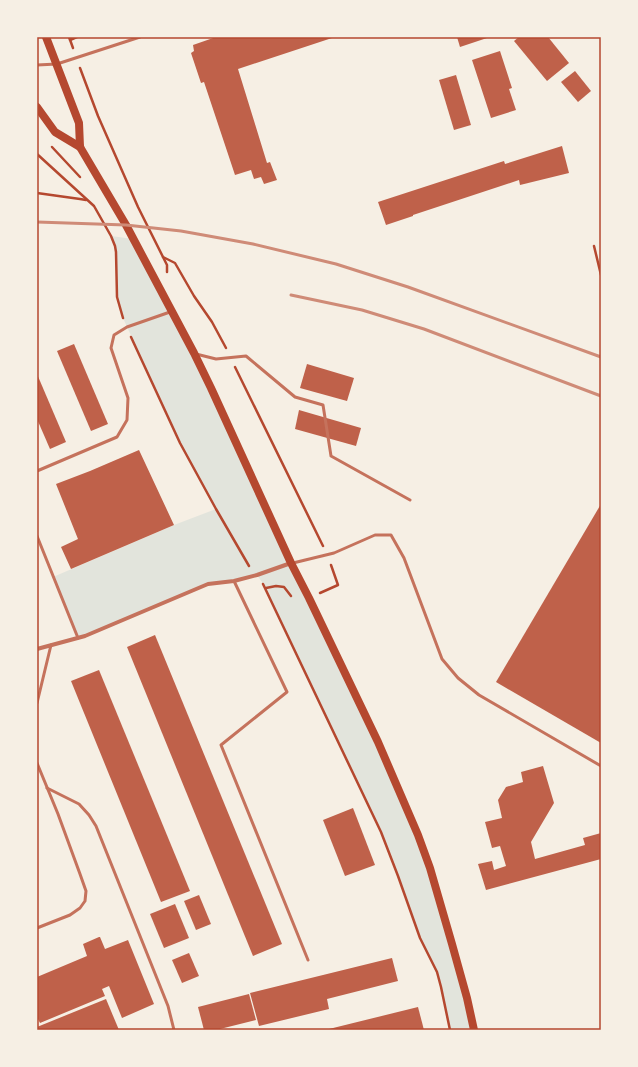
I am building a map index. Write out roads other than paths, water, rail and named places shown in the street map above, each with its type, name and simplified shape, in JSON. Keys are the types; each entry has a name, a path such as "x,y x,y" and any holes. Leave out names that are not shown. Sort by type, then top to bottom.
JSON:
{"main road":[{"path":"46,37 79,123 80,147 126,225 194,353 291,563 310,598 378,742 430,868 467,998 474,1030"},
{"path":"37,108 55,132 80,147"}],"street":[{"path":"37,649 85,636 208,584 234,581 257,575 291,563"}],"lane":[{"path":"37,65 57,64 140,37"},
{"path":"37,471 117,437 127,420 128,398 111,348 114,335 127,327 172,312"},
{"path":"194,353 216,359 246,356 295,397 323,405 331,456 410,500"},
{"path":"291,563 334,553 375,535 391,535 404,558 442,659 458,678 479,696 601,766"},
{"path":"37,536 78,638"},
{"path":"234,581 287,692 221,745 308,960"},
{"path":"37,703 51,645"},
{"path":"37,763 58,814 86,891 85,901 80,908 70,915 37,928"},
{"path":"47,788 79,804 96,826 168,1006 174,1030"}],"railway":[{"path":"37,222 126,225 181,231 253,244 336,264 408,287 601,357"},
{"path":"291,295 362,310 424,329 601,396"}]}
